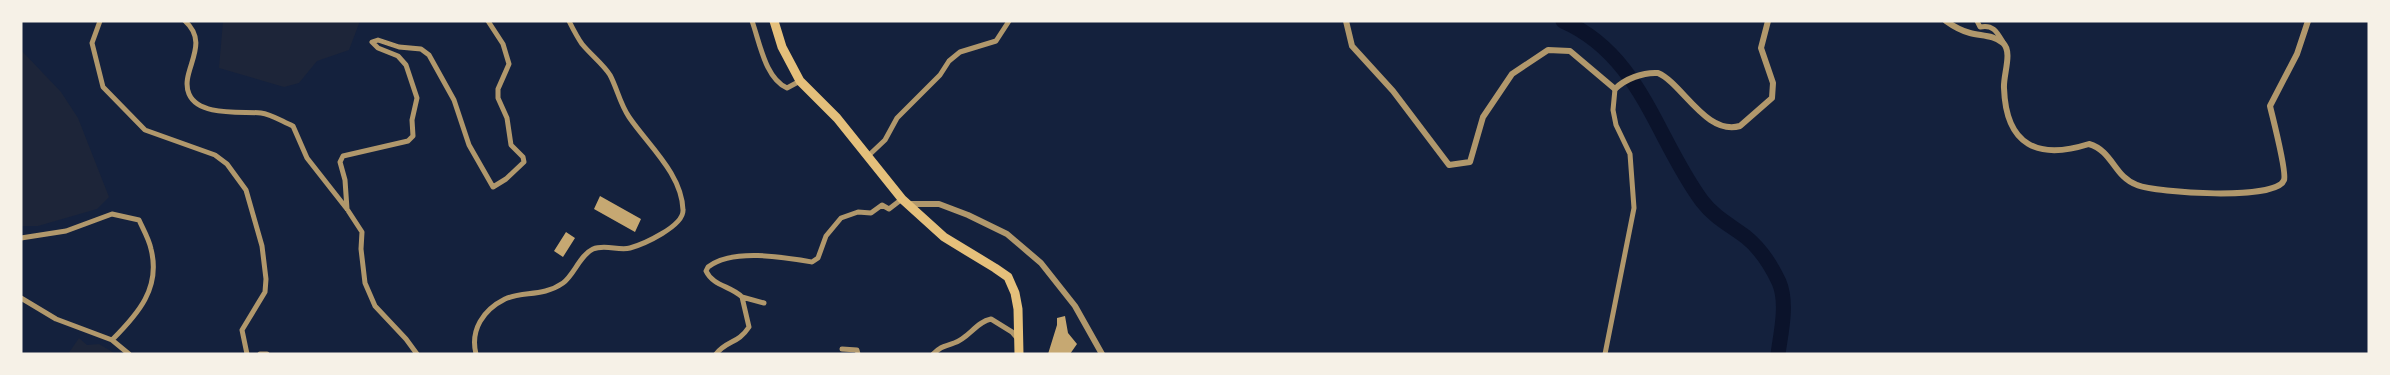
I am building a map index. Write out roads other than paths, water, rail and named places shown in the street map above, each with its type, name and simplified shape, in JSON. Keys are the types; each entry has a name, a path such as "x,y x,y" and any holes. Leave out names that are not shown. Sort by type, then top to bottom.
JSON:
{"highway":[{"path":"774,21 782,47 800,81 837,118 867,157 905,201 944,237 1008,278 1015,293 1019,354"}],"street":[{"path":"100,21 92,43 103,87 146,130 215,155 227,164 246,190 262,246 266,279 266,292 242,330 247,354"},
{"path":"185,21 190,25 197,41 187,87 189,96 201,105 217,111 228,114 262,113 293,126 307,158 347,209 362,232 361,249 366,283 375,306 406,338 417,354"},
{"path":"347,209 345,180 340,162 343,156 408,141 413,136 412,120 417,98 411,76 406,65 398,56 378,48 372,42 378,40 399,47 421,49 429,55 454,100 469,145 493,187 506,179 524,162 523,157 511,145 507,118 498,98 498,89 509,64 503,44 488,21"},
{"path":"476,354 474,346 475,328 484,314 506,299 544,293 564,282 592,249 604,247 629,248 661,235 681,219 684,213 683,203 673,176 628,115 610,74 582,44 569,21"},
{"path":"752,21 772,76 787,88 800,81"},
{"path":"867,157 885,140 897,118 940,74 949,61 960,52 996,41 1009,21"},
{"path":"1346,21 1352,46 1393,91 1449,165 1470,162 1483,117 1512,74 1548,50 1570,51 1615,89"},
{"path":"1605,354 1634,208 1630,154 1616,125 1613,110 1615,89 1622,82 1648,73 1662,74 1686,99 1717,124 1734,128 1740,126 1772,98 1773,83 1762,48 1768,21"},
{"path":"1946,21 1969,33 1991,36 2003,43"},
{"path":"1977,21 1980,27 1986,26 1996,30 2007,50 2004,87 2006,108 2013,125 2027,144 2033,148 2052,151 2067,150 2089,144 2100,147 2123,176 2137,185 2166,189 2249,194 2281,186 2285,180 2284,164 2270,106 2297,54 2308,21"},
{"path":"764,303 742,297 737,292 715,282 708,276 706,271 708,267 726,259 752,256 779,257 812,262 818,258 826,236 841,218 858,212 871,213 882,205 889,209 905,201 939,204 968,215 1007,234 1041,263 1075,306 1102,354"},
{"path":"21,238 66,231 112,214 139,220 151,249 153,279 146,302 112,340"},
{"path":"716,354 724,346 742,337 749,327 742,297"},
{"path":"21,298 56,319 112,340 129,354"},
{"path":"933,354 943,345 955,343 982,320 991,318 1012,332 1018,339"},
{"path":"842,349 857,350 858,354"},
{"path":"260,354 267,354"}],"waterway":[{"path":"1563,21 1589,36 1611,55 1629,77 1644,100 1686,177 1702,201 1717,216 1746,237 1769,263 1779,282 1783,299 1783,318 1778,354"}]}
